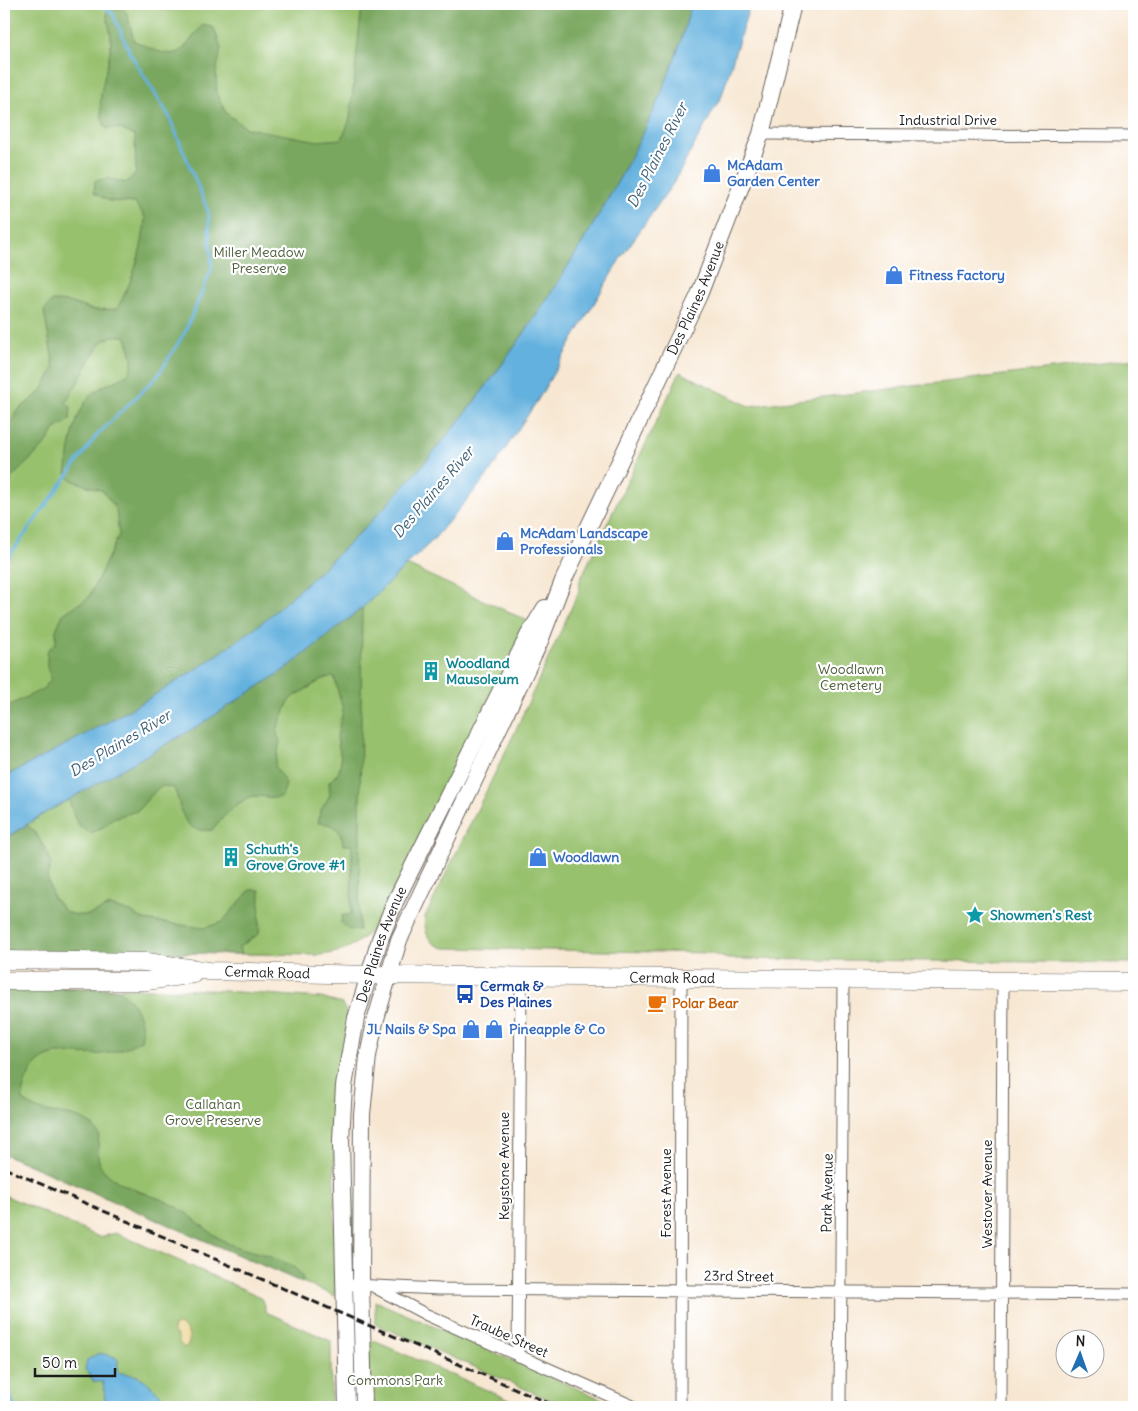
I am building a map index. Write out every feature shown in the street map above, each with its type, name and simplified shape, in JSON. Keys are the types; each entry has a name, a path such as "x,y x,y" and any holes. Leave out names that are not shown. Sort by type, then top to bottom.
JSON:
{"main road":[{"name":"Des Plaines Avenue","path":"364,1407 367,1286 362,1114 370,1047 389,975 407,920 540,641 563,581 699,295 761,134 793,4"},
{"name":"Des Plaines Avenue","path":"347,1407 341,1140 348,1055 356,1018 396,900 528,636 563,581"},
{"name":"Cermak Road","path":"4,960 146,962 209,971 369,975 1134,982"},
{"name":"Cermak Road","path":"4,981 147,981 209,971"}],"street":[{"name":"Industrial Drive","path":"761,134 1134,136"},
{"name":"Keystone Avenue","path":"518,1356 521,977"},
{"name":"Forest Avenue","path":"680,1407 681,978"},
{"name":"Park Avenue","path":"840,1407 843,980"},
{"name":"Westover Avenue","path":"1001,1407 1003,982"},
{"name":"23rd Street","path":"343,1285 518,1289 1134,1294"},
{"name":"Traube Street","path":"367,1286 427,1316 635,1407"}],"green space":[{"name":"Miller Meadow Preserve","path":"4,4 691,4 94,731 4,777"},
{"name":"Miller Meadow Preserve","path":"109,4 118,4 127,13 134,41 165,53 171,54 183,49 203,25 214,28 221,48 216,74 217,94 226,113 246,128 318,141 342,139 350,119 362,4 691,4 664,87 626,167 597,218 534,319 500,368 426,461 345,548 258,625 193,671 131,709 4,777 4,708 43,689 51,679 47,667 47,651 56,643 56,630 63,614 89,597 119,535 116,509 103,491 71,480 66,474 74,428 85,403 93,393 103,386 122,378 128,373 132,365 131,354 125,336 112,336 100,343 66,403 71,407 70,420 55,429 46,444 4,485 4,436 17,411 41,392 54,368 44,311 52,301 69,302 93,310 117,309 128,287 142,242 145,217 135,203 109,201 94,193 95,181 108,178 126,183 136,173 135,136 120,129 106,128 100,107 111,39 107,17"},
{"name":"Woodlawn Cemetery","path":"1134,359 1134,963 728,959 709,953 445,948 431,941 425,928 425,917 513,736 579,591 580,580 680,372 749,406"},
{"path":"407,565 528,621 379,922 372,929 359,941 345,949 319,955 4,951 4,839 45,813 198,726 362,608"},
{"path":"362,608 359,931 347,929 341,923 342,915 351,915 352,845 343,845 341,835 336,828 328,824 318,823 321,810 330,795 329,782 339,772 341,759 337,737 343,710 334,676 323,679 290,699 277,734 280,741 275,766 286,784 282,796 275,798 255,796 249,798 231,810 212,830 202,830 188,824 184,818 174,788 163,786 158,788 137,811 113,818 105,826 91,833 78,824 69,799 198,726"},
{"path":"27,825 35,832 48,854 51,864 47,877 53,898 66,912 76,915 89,915 110,906 131,912 144,920 204,928 222,922 250,890 260,890 259,934 239,947 241,954 4,951 4,839"},
{"name":"Callahan Grove Preserve","path":"48,987 210,990 321,998 342,1004 346,1011 347,1021 334,1130 335,1296 4,1154 4,989"},
{"path":"13,988 118,989 129,999 140,1018 142,1025 141,1040 122,1049 106,1053 60,1054 43,1059 35,1065 27,1079 23,1090 23,1100 39,1110 73,1116 90,1124 99,1135 99,1161 108,1175 127,1186 177,1207 228,1243 287,1264 296,1269 303,1283 4,1154 4,993"},
{"path":"347,1176 353,1177 353,1276 351,1275"},
{"path":"4,1195 99,1237 116,1233 261,1297 266,1312 331,1341 331,1407 4,1407"},
{"path":"375,1301 620,1407 567,1407 375,1324"},
{"name":"Commons Park","path":"367,1338 526,1407 369,1407"}],"sand":[{"path":"178,1325 186,1330 189,1337 189,1343 185,1348 180,1344 178,1337 173,1331 174,1326"}],"water":[{"name":"Des Plaines River","path":"691,4 750,4 722,95 674,182 620,259 539,398 488,475 433,540 362,608 287,668 198,726 45,813 4,839 4,777 131,709 193,671 258,625 345,548 386,506 464,415 534,319 597,218 626,167 664,87"},
{"path":"99,1353 115,1357 118,1360 117,1372 138,1376 146,1381 173,1407 106,1407 103,1382 94,1382 85,1369 87,1360"},
{"path":"4,1384 9,1389 15,1407 4,1407"}],"waterway":[{"path":"4,563 97,435 157,377 185,332 212,268 208,211 169,116 131,55 113,14 101,4"}],"railway":[{"path":"4,1168 558,1407"}],"place":[{"name":"McAdam Garden Center","path":"712,173"},
{"name":"Fitness Factory","path":"894,275"},
{"name":"McAdam Landscape Professionals","path":"505,541"},
{"name":"Woodland Mausoleum","path":"431,671"},
{"name":"Schuth's Grove Grove #1","path":"231,857"},
{"name":"Woodlawn","path":"538,857"},
{"name":"Showmen's Rest","path":"975,915"},
{"name":"Cermak & Des Plaines","path":"465,994"},
{"name":"Polar Bear","path":"657,1003"},
{"name":"JL Nails & Spa","path":"471,1029"},
{"name":"Pineapple & Co","path":"494,1029"}]}
